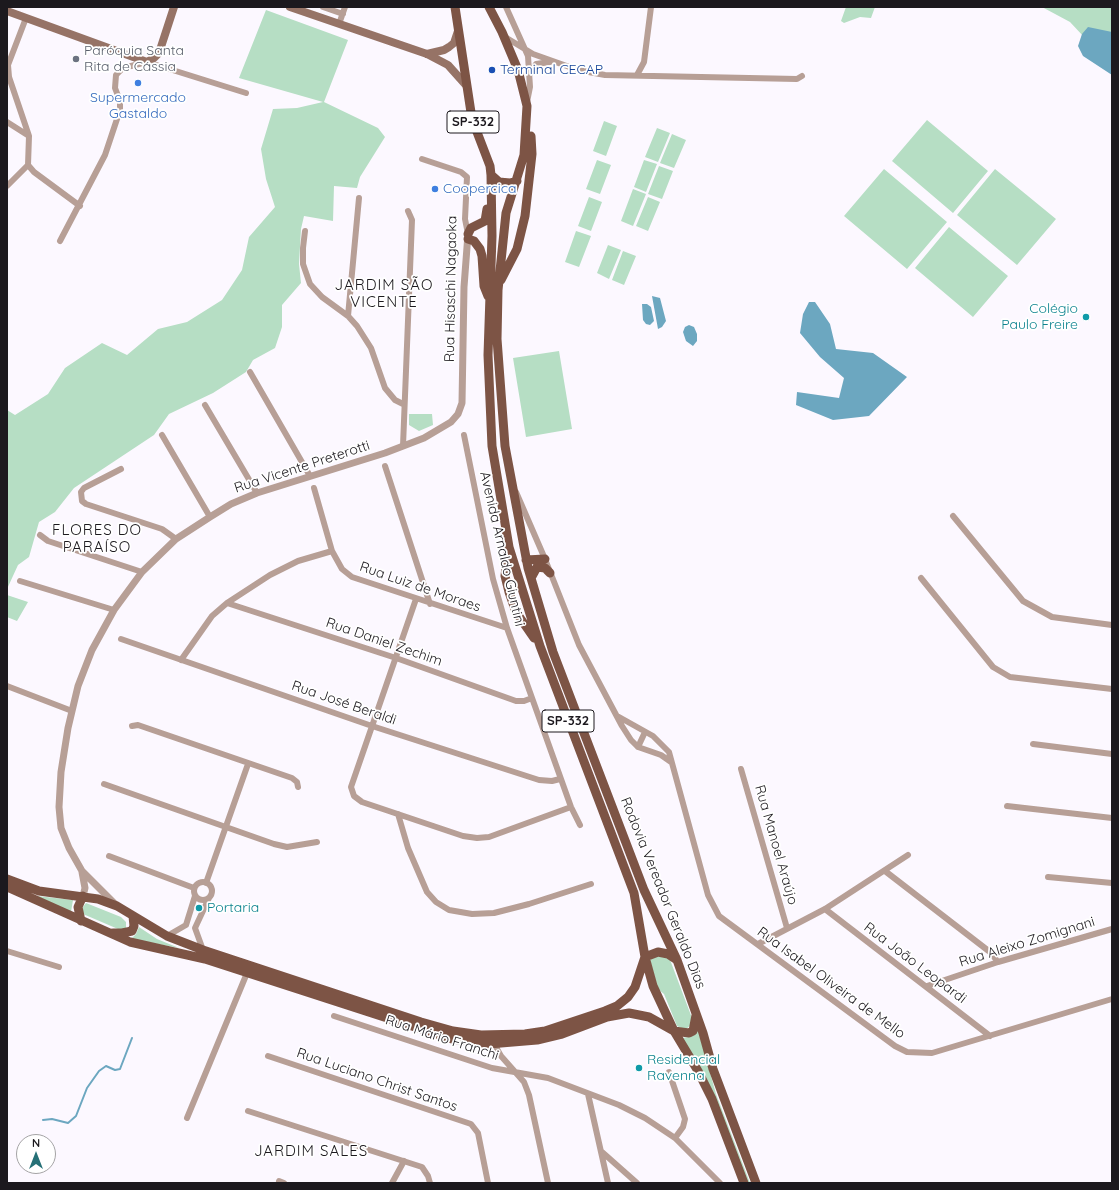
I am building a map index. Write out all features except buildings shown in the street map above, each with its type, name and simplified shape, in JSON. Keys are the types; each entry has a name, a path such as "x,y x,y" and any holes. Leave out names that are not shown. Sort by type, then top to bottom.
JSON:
{"main road":[{"path":"7,12 147,62 159,53 174,7"},
{"path":"290,7 427,54 448,65 465,84"},
{"name":"Rodovia Vereador Geraldo Dias","path":"454,7 465,84 472,119 490,166 491,175 492,236 487,344 492,439 500,502 508,542 540,646 634,893 645,957 653,986 674,1031 712,1099 744,1183"},
{"name":"Rodovia Vereador Geraldo Dias","path":"489,7 504,36 520,76 527,104 524,155 506,213 498,285 497,355 505,446 526,560 553,652 644,890 677,960 696,1014 713,1070 756,1183"},
{"path":"427,54 444,50 449,47 454,43 458,31"},
{"path":"498,285 517,249 525,216 532,154 531,136 527,118"},
{"path":"491,175 499,182 510,183 517,181"},
{"path":"490,298 484,286 482,256 480,249 468,236 471,228 485,221 491,196"},
{"path":"500,502 505,511 509,514 518,514"},
{"path":"523,540 518,537 508,542 504,593 540,646"},
{"path":"526,560 545,559"},
{"path":"531,578 537,567 541,566 550,573"},
{"path":"7,879 39,892 83,896 117,906 167,936 203,950 421,1022 453,1031 497,1040 545,1031 617,1006 628,997 634,987 645,957 658,952 668,954 677,960"},
{"path":"7,887 130,942 205,959 452,1038 537,1040 619,1014 639,1014 649,1017 674,1031 683,1033 693,1031 696,1014"},
{"path":"81,921 78,907 83,896"},
{"path":"109,933 122,934 132,931 134,926 133,916"},
{"path":"649,1017 688,1054"}],"street":[{"path":"323,7 343,14"},
{"path":"339,24 345,7"},
{"path":"506,7 526,50 530,74 530,87 527,104"},
{"path":"637,74 644,62 650,30 651,7"},
{"path":"26,18 8,65 9,76 29,136 28,165 34,172 80,206"},
{"path":"504,36 526,50 556,62 605,75 637,74 797,79 802,76"},
{"path":"60,241 80,206 105,155 120,110 120,101 115,88 116,75 123,68 147,62 246,93"},
{"path":"530,74 536,64 541,62 556,62"},
{"path":"7,122 29,136"},
{"name":"Rua Hisaschi Nagaoka","path":"422,159 460,172 467,177 465,219 468,236 464,287 462,403 458,414 451,422"},
{"path":"7,186 28,165"},
{"path":"348,316 359,198"},
{"path":"403,446 403,404 412,220 408,211"},
{"path":"305,231 303,248 304,264 310,284 322,297 348,316 357,326 371,348 385,388 395,400 403,404"},
{"path":"250,372 310,476"},
{"path":"205,405 257,493"},
{"name":"Rua Vicente Preterotti","path":"117,906 82,871 69,848 61,828 59,807 61,772 78,686 92,650 114,610 142,572 176,539 231,504 257,493 403,446 424,438 451,422"},
{"path":"162,435 210,516"},
{"name":"Avenida Arnaldo Giuntini","path":"464,435 494,580 504,593 507,628 570,807 580,825"},
{"path":"385,466 430,604"},
{"path":"121,469 84,488 81,492 82,502 162,529 176,539"},
{"path":"512,485 522,502 580,645 631,740 638,747 661,755 671,762"},
{"name":"Rua Luiz de Moraes","path":"314,488 332,551 342,569 352,577 430,604 507,628"},
{"path":"953,516 1023,601 1052,617 1112,625"},
{"path":"40,535 48,541 142,572"},
{"path":"181,660 212,616 227,602 277,571 298,561 332,551"},
{"path":"494,580 505,576"},
{"path":"921,578 993,667 1010,677 1112,689"},
{"path":"20,581 114,610"},
{"path":"416,599 351,787 354,796 362,802 463,836 477,838 489,837 570,807"},
{"name":"Rua Daniel Zechim","path":"227,602 396,658 516,701 524,701 532,698"},
{"name":"Rua José Beraldi","path":"121,639 372,726 539,780 552,781 560,779"},
{"path":"7,686 72,711"},
{"name":"Rua Isabel Oliveira de Mello","path":"619,717 659,741 669,752 713,907 719,916 895,1046 907,1052 932,1053 1112,999"},
{"path":"132,726 138,725 292,778 297,782 298,787"},
{"path":"638,747 645,732"},
{"path":"1033,744 1112,754"},
{"path":"206,883 248,764"},
{"name":"Rua Manoel Araújo","path":"742,769 787,928"},
{"path":"104,784 274,844 287,847 317,842"},
{"path":"1007,806 1112,818"},
{"path":"398,814 408,848 428,892 436,902 449,910 472,914 494,913 529,904 591,884"},
{"path":"758,944 825,909 908,855"},
{"path":"109,856 194,888"},
{"name":"Rua Vicente Preterotti","path":"82,871 85,888 83,896"},
{"path":"885,871 990,952 998,962"},
{"path":"1048,876 1112,883"},
{"path":"194,888 199,883 206,883"},
{"path":"203,950 196,928 211,890 206,883"},
{"path":"186,926 195,896 194,888"},
{"path":"195,896 200,900 209,898"},
{"name":"Rua João Leopardi","path":"825,909 990,1036"},
{"path":"167,936 186,926 196,928"},
{"name":"Rua Aleixo Zomignani","path":"927,986 998,962 1112,929"},
{"path":"7,951 59,967"},
{"path":"187,1118 247,973"},
{"name":"Rua Mário Franchi","path":"334,1016 492,1068 548,1078 619,1105 645,1118 675,1138 720,1183"},
{"path":"497,1040 501,1056 524,1082 529,1095 548,1183"},
{"name":"Rua Luciano Christ Santos","path":"268,1056 469,1123 476,1130 488,1183"},
{"path":"669,1072 684,1119 683,1127 675,1138"},
{"path":"588,1094 608,1183"},
{"path":"248,1111 422,1167 428,1176 430,1183"},
{"path":"602,1152 637,1183"},
{"path":"392,1183 404,1161"}],"green space":[{"path":"846,7 875,7 871,18 860,17 844,23 841,21"},
{"path":"1042,7 1112,7 1112,40 1084,37 1070,22"},
{"path":"266,10 348,40 324,102 378,128 385,137 360,177 357,188 334,186 333,221 304,216 301,229 299,264 301,283 282,305 282,327 275,348 253,360 246,372 213,393 169,414 154,435 74,488 55,512 39,522 29,557 18,565 7,589 7,410 15,415 48,394 65,368 102,343 127,355 158,329 187,322 222,300 242,270 249,237 275,207 266,179 261,149 273,109 297,108 323,102 239,78"},
{"path":"927,120 988,171 953,213 892,161"},
{"path":"604,121 617,126 606,156 593,151"},
{"path":"657,128 670,133 658,162 645,157"},
{"path":"672,134 686,140 674,168 660,163"},
{"path":"597,160 611,165 600,194 586,189"},
{"path":"644,160 657,164 646,192 634,187"},
{"path":"659,166 673,171 662,199 648,194"},
{"path":"884,169 947,222 907,269 844,216"},
{"path":"995,169 1056,219 1017,265 957,215"},
{"path":"633,189 646,194 633,226 621,221"},
{"path":"589,197 602,202 591,231 578,226"},
{"path":"648,197 660,202 648,231 636,226"},
{"path":"949,227 1008,276 973,317 915,268"},
{"path":"576,231 591,236 579,267 565,262"},
{"path":"608,245 621,250 609,279 597,273"},
{"path":"623,251 636,256 624,285 612,280"},
{"path":"559,351 572,429 526,437 513,358"},
{"path":"409,414 432,414 433,425 419,431 409,425"},
{"path":"7,595 28,602 17,621 7,617"},
{"path":"37,896 73,900 71,912"},
{"path":"86,903 121,917 126,922 126,928 123,930 118,929 83,914 83,907"},
{"path":"139,927 157,939 179,948 131,939 136,934"},
{"path":"655,955 669,957 692,1018 692,1024 685,1030 677,1026 664,994 658,989 650,960"},
{"path":"698,1030 716,1094 750,1183 746,1183 681,1038 689,1037"}],"water":[{"path":"1088,27 1112,32 1112,75 1083,56 1078,46 1082,34"},
{"path":"652,296 660,298 666,321 662,327 658,329"},
{"path":"809,302 815,302 830,324 836,349 873,353 907,377 869,416 833,420 796,405 797,392 839,398 844,378 820,357 800,333 803,314"},
{"path":"642,304 647,304 651,307 654,321 650,325 646,324 643,320"},
{"path":"689,325 694,327 697,334 697,341 693,346 686,341 683,332 685,327"}],"waterway":[{"path":"43,1120 52,1119 68,1123 76,1116 87,1088 99,1071 106,1066 115,1070 120,1069 132,1038"}],"place":[{"name":"Paróquia Santa Rita de Cássia","path":"76,59"},
{"name":"Terminal CECAP","path":"492,70"},
{"name":"Supermercado Gastaldo","path":"138,83"},
{"name":"Coopercica","path":"435,189"},
{"name":"Colégio Paulo Freire","path":"1086,317"},
{"name":"Portaria","path":"199,908"},
{"name":"Residencial Ravenna","path":"639,1068"}],"district":[{"name":"JARDIM SÃO VICENTE","path":"384,294"},
{"name":"FLORES DO PARAÍSO","path":"97,538"},
{"name":"JARDIM SALES","path":"311,1151"}]}
